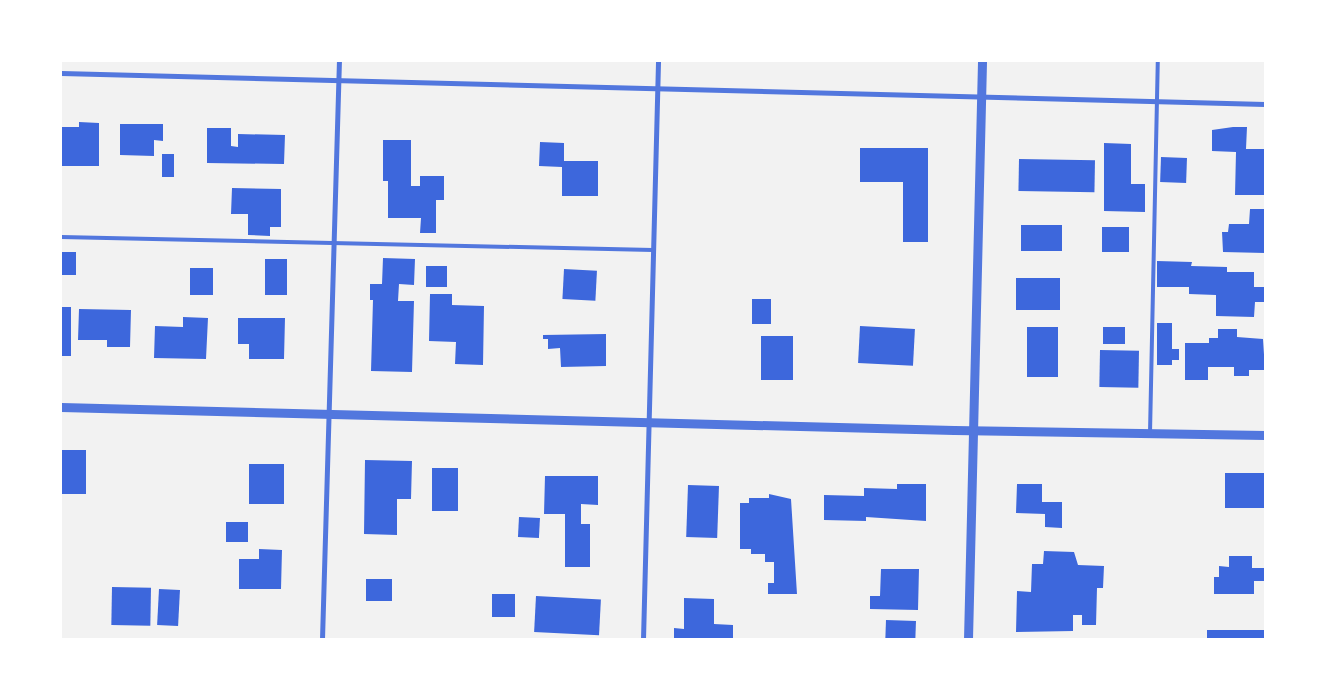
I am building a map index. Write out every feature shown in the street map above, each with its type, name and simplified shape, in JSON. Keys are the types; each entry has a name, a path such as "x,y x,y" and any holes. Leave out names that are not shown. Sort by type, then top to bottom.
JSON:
{"street":[{"path":"322,639 327,414 340,61"},
{"path":"643,639 658,61"},
{"path":"968,639 982,61"},
{"path":"61,73 1265,104"},
{"path":"61,407 972,430 1265,435"}],"lane":[{"path":"1150,432 1158,61"},
{"path":"61,237 653,250"}],"building":[{"path":"79,122 99,123 99,166 61,166 61,127 79,127"},
{"path":"120,124 163,124 163,141 154,140 154,156 120,155"},
{"path":"1247,127 1246,149 1265,149 1265,195 1235,195 1236,152 1212,151 1212,130"},
{"path":"207,128 231,128 231,146 238,147 238,134 285,135 284,164 207,163"},
{"path":"383,140 411,140 411,186 420,186 420,176 444,176 444,200 436,200 436,233 420,233 421,218 388,218 388,181 383,181"},
{"path":"540,142 564,143 564,161 598,161 598,196 562,196 562,167 539,166"},
{"path":"1104,143 1131,144 1131,184 1145,184 1145,212 1104,211"},
{"path":"860,148 928,148 928,242 903,242 903,182 860,182"},
{"path":"162,154 174,154 174,177 162,177"},
{"path":"1161,157 1187,158 1186,183 1160,182"},
{"path":"1019,159 1095,160 1094,192 1018,191"},
{"path":"232,188 281,189 281,227 270,227 270,236 248,235 248,214 231,214"},
{"path":"1250,209 1265,209 1265,253 1223,252 1222,232 1228,232 1229,224 1249,224"},
{"path":"1021,225 1062,225 1062,251 1021,251"},
{"path":"1102,227 1129,227 1129,252 1102,252"},
{"path":"61,252 76,252 76,275 61,275"},
{"path":"383,258 415,259 414,285 399,284 398,301 414,301 412,372 371,371 373,300 370,300 370,284 382,284"},
{"path":"265,259 287,259 287,295 265,295"},
{"path":"1157,261 1192,262 1191,266 1227,267 1227,272 1254,272 1254,287 1265,287 1265,302 1255,302 1254,317 1216,316 1216,295 1189,294 1189,287 1157,287"},
{"path":"426,266 447,266 447,287 426,287"},
{"path":"190,268 213,268 213,295 190,295"},
{"path":"564,269 597,271 595,301 562,299"},
{"path":"1016,278 1060,278 1060,310 1016,310"},
{"path":"430,294 452,294 452,305 484,306 483,365 455,364 456,342 429,341"},
{"path":"752,299 771,299 771,324 752,324"},
{"path":"61,307 71,307 71,356 61,356"},
{"path":"79,309 131,310 130,347 107,347 107,340 78,340"},
{"path":"183,317 208,318 206,359 154,358 155,326 183,327"},
{"path":"238,318 285,318 284,359 249,359 249,344 238,344"},
{"path":"1157,323 1172,323 1172,349 1179,349 1179,360 1172,360 1172,365 1157,365"},
{"path":"860,326 915,329 913,366 858,363"},
{"path":"1027,327 1058,327 1058,377 1027,377"},
{"path":"1103,327 1125,327 1125,344 1103,344"},
{"path":"1218,329 1237,329 1237,337 1263,339 1265,370 1249,370 1249,376 1234,376 1234,367 1208,367 1208,380 1185,380 1185,343 1209,343 1209,338 1218,338"},
{"path":"606,334 606,366 561,367 560,348 548,349 548,339 543,339 543,335"},
{"path":"761,336 793,336 793,380 761,380"},
{"path":"1100,350 1139,351 1138,388 1099,387"},
{"path":"61,450 86,450 86,494 61,494"},
{"path":"365,460 412,461 411,499 397,499 397,535 364,534"},
{"path":"249,464 284,464 284,504 249,504"},
{"path":"432,468 458,468 458,511 432,511"},
{"path":"1225,473 1265,473 1265,508 1225,508"},
{"path":"545,476 598,476 598,505 581,504 581,524 590,524 590,567 565,567 565,514 544,514"},
{"path":"897,484 926,484 926,521 866,517 866,521 824,520 824,495 864,496 864,488 897,489"},
{"path":"1017,484 1042,484 1042,502 1062,502 1062,528 1045,527 1045,514 1016,513"},
{"path":"688,485 719,486 717,538 686,537"},
{"path":"769,494 791,499 797,594 768,594 768,583 774,583 774,562 765,562 765,554 751,554 751,549 740,549 740,503 749,503 749,498 769,498"},
{"path":"519,517 540,518 539,538 518,537"},
{"path":"226,522 248,522 248,542 226,542"},
{"path":"259,549 282,550 281,589 239,589 239,559 259,559"},
{"path":"1044,551 1074,552 1078,565 1104,566 1103,588 1097,588 1096,625 1082,625 1082,615 1073,615 1073,631 1016,632 1017,591 1031,592 1032,564 1043,564"},
{"path":"1229,556 1252,556 1252,568 1265,568 1265,581 1254,581 1254,594 1214,594 1214,577 1219,577 1219,566 1229,567"},
{"path":"881,569 919,569 918,610 870,609 870,596 880,596"},
{"path":"366,579 392,579 392,601 366,601"},
{"path":"112,587 151,588 150,626 111,625"},
{"path":"159,589 180,590 178,626 157,625"},
{"path":"492,594 515,594 515,617 492,617"},
{"path":"536,596 601,599 599,635 534,632"},
{"path":"684,598 714,599 714,624 733,625 733,639 674,639 674,628 684,629"},
{"path":"886,620 916,621 915,639 885,639"},
{"path":"1207,630 1265,630 1265,639 1207,639"}]}
